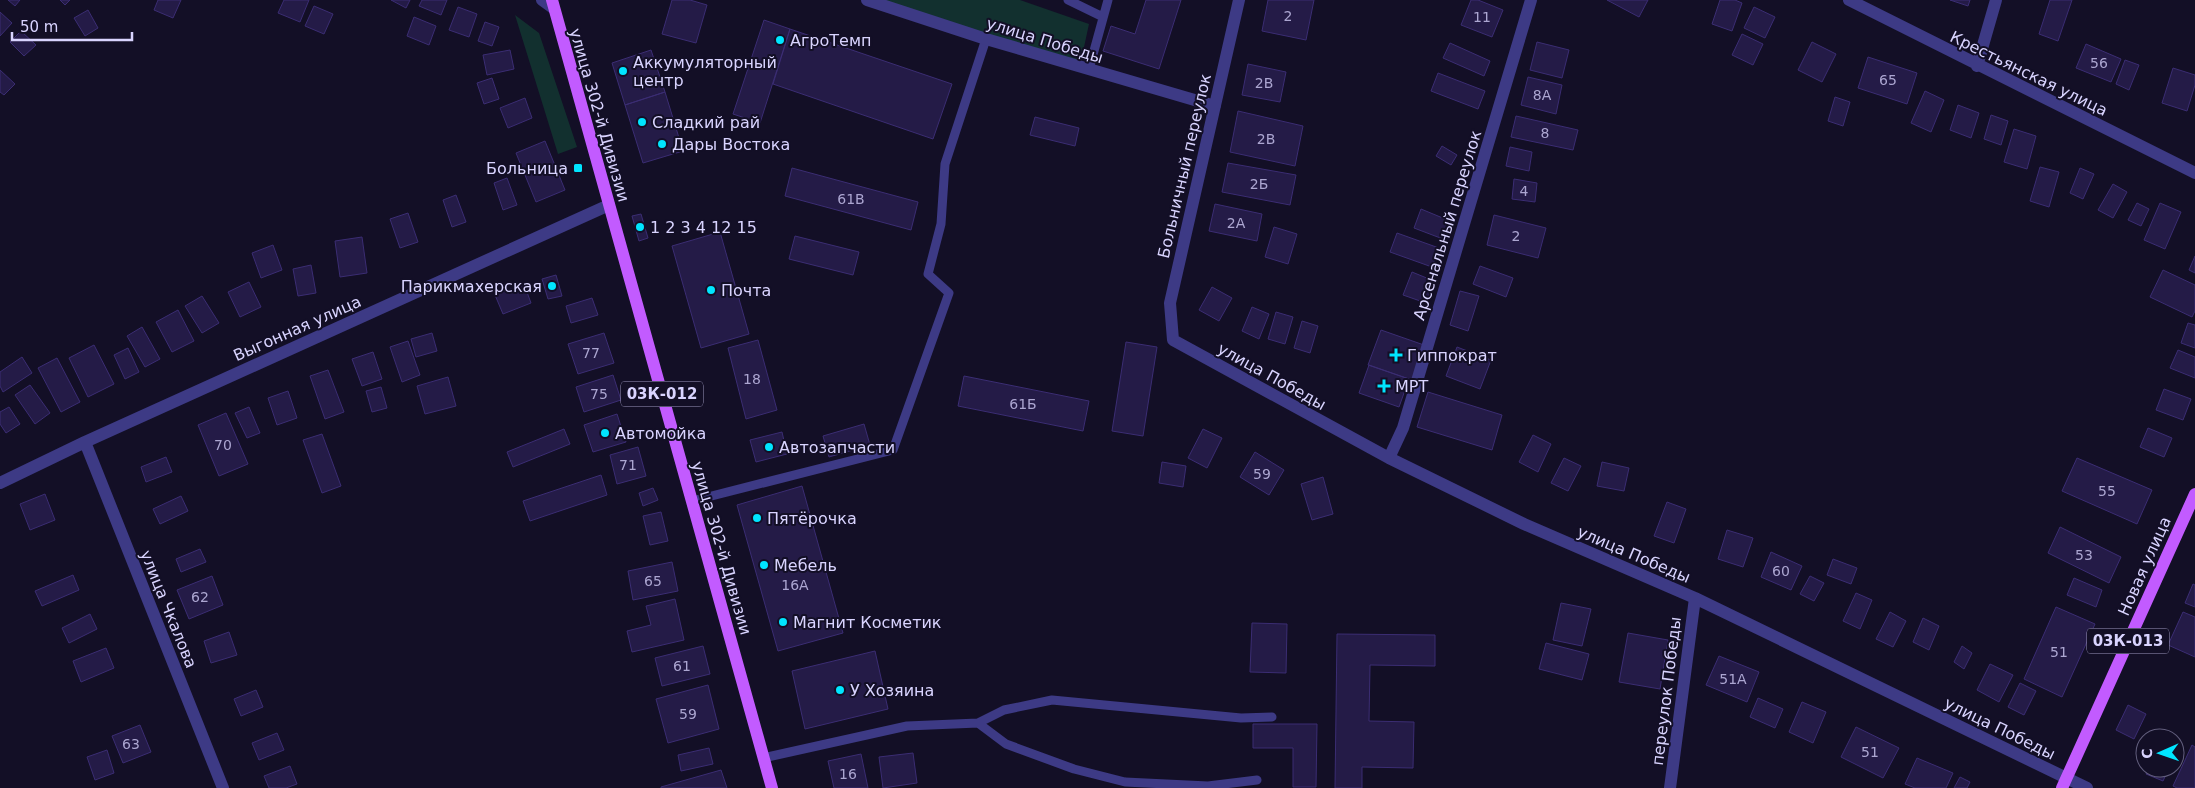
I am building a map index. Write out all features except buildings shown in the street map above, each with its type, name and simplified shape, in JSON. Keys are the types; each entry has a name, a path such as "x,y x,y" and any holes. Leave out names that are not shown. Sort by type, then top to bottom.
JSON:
{"main road":[{"name":"улица 302-й Дивизии","path":"552,4 772,788"},
{"name":"Новая улица","path":"2064,783 2195,494"}],"street":[{"path":"542,0 552,4"},
{"name":"улица Победы","path":"867,0 986,39 1214,106"},
{"name":"Больничный переулок","path":"1173,340 1170,303 1239,0"},
{"name":"Арсенальный переулок","path":"1389,458 1403,428 1532,0"},
{"name":"Крестьянская улица","path":"1849,0 1977,66 2195,173"},
{"path":"1977,66 1996,0"},
{"name":"Выгонная улица","path":"0,483 85,442 609,205"},
{"name":"улица Победы","path":"1173,340 1389,458 1524,524 1695,598 2064,783 2087,788"},
{"name":"улица Чкалова","path":"85,442 222,788"},
{"name":"переулок Победы","path":"1670,788 1695,598"}],"lane":[{"path":"1068,0 1103,17"},
{"path":"1088,70 1108,0"},
{"path":"692,500 893,450 949,293 928,274 941,224 945,164 986,39"},
{"path":"763,758 907,726 978,723 1004,710 1052,700 1241,718 1272,717"},
{"path":"978,723 1006,744 1074,770 1125,782 1208,786 1257,780"}],"green space":[{"path":"869,0 1020,0 1089,24 1081,61"},
{"path":"515,15 539,33 577,147 558,154"}],"place":[{"name":"АгроТемп","path":"780,40"},
{"name":"Аккумуляторный центр","path":"623,71"},
{"name":"Сладкий рай","path":"642,122"},
{"name":"Дары Востока","path":"662,144"},
{"name":"Больница","path":"578,168"},
{"name":"1 2 3 4 12 15","path":"640,227"},
{"name":"Парикмахерская","path":"552,286"},
{"name":"Почта","path":"711,290"},
{"name":"Гиппократ","path":"1396,355"},
{"name":"МРТ","path":"1384,386"},
{"name":"Автомойка","path":"605,433"},
{"name":"Автозапчасти","path":"769,447"},
{"name":"Пятёрочка","path":"757,518"},
{"name":"Мебель","path":"764,565"},
{"name":"Магнит Косметик","path":"783,622"},
{"name":"У Хозяина","path":"840,690"}]}
